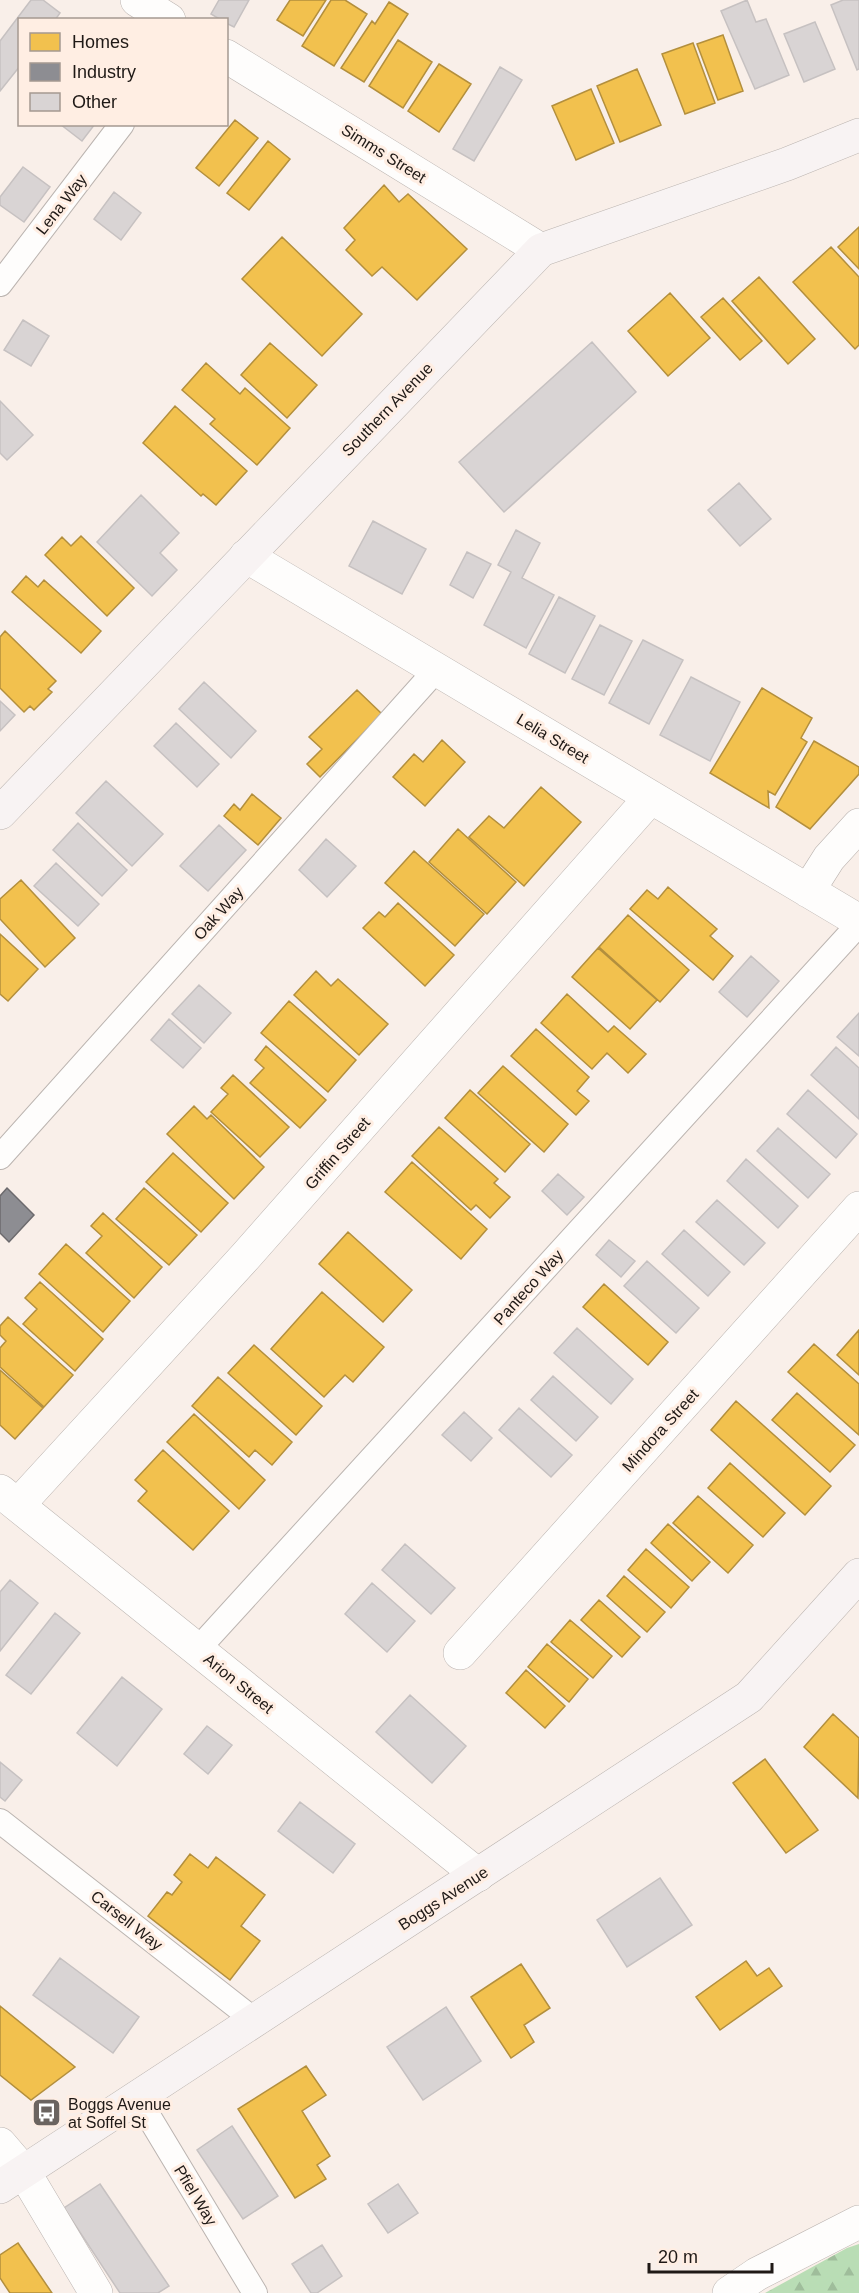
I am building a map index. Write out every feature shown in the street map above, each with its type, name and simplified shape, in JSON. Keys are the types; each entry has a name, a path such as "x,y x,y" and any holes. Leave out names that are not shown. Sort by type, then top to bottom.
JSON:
{"street":[{"name":"Simms Street","path":"228,57 541,250"},
{"name":"Southern Avenue","path":"0,813 541,250 787,164 859,135"},
{"name":"Lelia Street","path":"246,555 859,923"},
{"name":"Griffin Street","path":"9,1498 245,1257 651,797"},
{"path":"808,891 829,858 859,825"},
{"name":"Mindora Street","path":"460,1653 859,1208"},
{"name":"Arion Street","path":"9,1498 478,1875"},
{"name":"Boggs Avenue","path":"12,2179 749,1697 859,1575"},
{"path":"0,2144 12,2179 96,2293"},
{"path":"729,2293 757,2274 847,2227"}],"lane":[{"name":"Lena Way","path":"0,284 120,126"},
{"name":"Oak Way","path":"0,1157 437,669"},
{"name":"Panteco Way","path":"198,1649 859,923"},
{"name":"Carsell Way","path":"0,1821 254,2020"},
{"name":"Pfiel Way","path":"137,2097 255,2293"}],"green space":[{"path":"859,2244 859,2293 765,2293 847,2248"}],"building: Homes":[{"path":"290,0 326,0 303,36 277,20"},
{"path":"331,0 345,0 367,14 334,66 302,46"},
{"path":"389,2 408,14 364,82 341,68 372,21 375,24"},
{"path":"723,35 743,91 718,100 697,44"},
{"path":"398,40 432,62 403,108 369,86"},
{"path":"693,43 715,103 685,114 662,54"},
{"path":"439,64 471,84 439,132 408,111"},
{"path":"637,69 661,125 620,142 597,86"},
{"path":"591,89 614,143 576,160 552,106"},
{"path":"235,120 258,138 219,186 196,168"},
{"path":"268,141 290,159 249,210 227,193"},
{"path":"384,185 399,202 408,194 467,249 417,300 382,267 372,276 346,250 355,240 344,228"},
{"path":"859,227 859,269 838,247"},
{"path":"282,237 362,314 322,356 242,279"},
{"path":"831,247 859,277 859,345 855,349 793,282"},
{"path":"759,277 815,339 788,364 732,301"},
{"path":"670,293 710,338 668,376 628,331"},
{"path":"723,298 762,341 740,360 701,317"},
{"path":"270,343 317,385 287,418 241,375"},
{"path":"206,363 240,394 245,388 290,428 257,465 210,424 215,419 182,390"},
{"path":"175,406 247,471 216,505 203,494 201,496 143,443"},
{"path":"81,536 134,588 107,616 45,555 62,537 71,546"},
{"path":"26,576 38,587 44,580 101,631 81,653 12,592"},
{"path":"5,631 56,681 48,689 52,692 34,710 30,706 24,712 0,688 0,637"},
{"path":"762,688 812,718 801,738 807,742 775,795 768,791 769,808 710,773"},
{"path":"357,690 382,714 320,777 307,764 322,749 309,737"},
{"path":"442,740 465,762 425,806 393,777 414,754 423,762"},
{"path":"814,741 859,767 859,774 810,829 776,807"},
{"path":"541,787 581,822 524,886 469,837 489,816 504,828"},
{"path":"252,794 281,818 258,845 224,816 234,804 240,810"},
{"path":"458,829 516,882 487,914 429,862"},
{"path":"414,851 484,914 455,946 385,883"},
{"path":"21,880 75,938 45,967 0,919 0,899"},
{"path":"668,887 717,929 710,936 733,956 713,980 630,909 647,890 658,899"},
{"path":"398,903 454,955 425,986 363,928 379,912 385,917"},
{"path":"628,915 689,970 660,1002 599,947"},
{"path":"0,934 38,969 8,1001 0,994"},
{"path":"598,948 657,1000 630,1029 572,977"},
{"path":"316,971 331,986 338,979 388,1024 359,1055 294,995"},
{"path":"567,994 608,1032 614,1026 646,1054 628,1073 607,1053 592,1069 541,1023"},
{"path":"289,1001 356,1060 328,1092 261,1033"},
{"path":"536,1029 589,1077 577,1091 589,1101 576,1115 511,1056"},
{"path":"266,1046 326,1100 300,1128 250,1083 264,1068 255,1060"},
{"path":"503,1066 568,1124 544,1152 478,1093"},
{"path":"233,1075 289,1127 260,1157 211,1112 228,1094 221,1088"},
{"path":"470,1090 530,1144 505,1172 445,1118"},
{"path":"194,1106 207,1119 211,1115 264,1167 234,1199 167,1134"},
{"path":"439,1127 498,1179 494,1183 510,1197 490,1218 476,1205 471,1210 412,1156"},
{"path":"173,1153 228,1203 201,1232 146,1182"},
{"path":"412,1162 487,1229 461,1259 385,1192"},
{"path":"144,1188 197,1235 169,1265 116,1219"},
{"path":"103,1213 162,1267 134,1298 86,1253 102,1236 91,1226"},
{"path":"348,1232 412,1290 383,1322 319,1264"},
{"path":"66,1244 130,1301 103,1332 39,1274"},
{"path":"40,1282 103,1339 75,1371 23,1324 37,1309 25,1298"},
{"path":"604,1284 668,1342 648,1365 583,1307"},
{"path":"322,1292 384,1347 353,1382 345,1375 324,1397 271,1349"},
{"path":"8,1317 73,1375 44,1407 0,1367 0,1348 6,1341 0,1335 0,1326"},
{"path":"859,1330 859,1375 837,1355"},
{"path":"814,1344 859,1384 859,1435 788,1372"},
{"path":"254,1345 322,1406 296,1435 228,1373"},
{"path":"0,1370 43,1408 15,1439 0,1425"},
{"path":"218,1377 292,1442 272,1465 255,1450 249,1457 192,1406"},
{"path":"797,1393 855,1445 830,1472 772,1420"},
{"path":"736,1401 831,1486 805,1515 711,1430"},
{"path":"194,1414 265,1480 239,1509 167,1442"},
{"path":"163,1450 229,1511 193,1550 138,1501 147,1491 135,1480"},
{"path":"730,1463 785,1513 763,1537 708,1488"},
{"path":"698,1496 753,1545 728,1573 673,1523"},
{"path":"668,1524 710,1562 692,1581 651,1543"},
{"path":"646,1549 689,1587 671,1608 628,1570"},
{"path":"624,1576 665,1612 647,1632 607,1596"},
{"path":"599,1600 640,1637 622,1657 581,1620"},
{"path":"570,1620 612,1656 593,1678 551,1642"},
{"path":"547,1644 588,1679 569,1702 528,1667"},
{"path":"526,1670 565,1706 545,1728 506,1693"},
{"path":"833,1714 859,1738 858,1798 804,1747"},
{"path":"765,1759 818,1830 786,1853 733,1783"},
{"path":"190,1854 208,1868 216,1857 265,1895 241,1926 260,1941 230,1980 148,1916 167,1892 172,1895 182,1882 174,1875"},
{"path":"746,1961 757,1976 769,1968 782,1986 720,2030 696,1997"},
{"path":"521,1964 550,2008 524,2025 534,2042 511,2058 471,1997"},
{"path":"0,2006 75,2067 31,2100 0,2075"},
{"path":"306,2066 326,2095 302,2111 330,2156 317,2165 326,2179 295,2198 238,2109"},
{"path":"18,2243 52,2293 10,2293 0,2278 0,2255"}],"building: Industry":[{"path":"7,1188 34,1215 9,1242 0,1233 0,1196"}],"building: Other":[{"path":"31,0 43,0 60,13 56,18 18,18 18,68 0,91 0,41"},
{"path":"219,0 249,0 234,27 228,24 228,18 218,18 211,14"},
{"path":"747,0 756,22 766,19 789,75 755,89 721,11"},
{"path":"843,0 859,0 859,69 857,70 831,5"},
{"path":"815,22 835,69 804,82 784,34"},
{"path":"500,67 522,80 474,161 453,149"},
{"path":"63,126 93,126 82,141"},
{"path":"23,167 50,187 24,222 0,205 0,197"},
{"path":"114,192 141,213 121,240 94,219"},
{"path":"23,320 49,336 31,366 4,350"},
{"path":"592,342 636,392 504,512 459,462"},
{"path":"0,401 33,435 7,460 0,453"},
{"path":"739,483 771,519 740,546 708,510"},
{"path":"141,495 179,533 160,553 177,570 152,596 97,542"},
{"path":"373,521 426,549 402,594 349,566"},
{"path":"516,530 540,543 522,578 554,595 526,648 484,625 511,572 498,565"},
{"path":"467,552 491,564 473,598 450,585"},
{"path":"559,597 595,616 565,673 529,654"},
{"path":"600,625 632,641 604,695 572,679"},
{"path":"643,640 683,660 649,724 609,703"},
{"path":"691,677 740,702 710,761 660,735"},
{"path":"204,682 256,731 231,758 179,709"},
{"path":"0,701 15,715 0,731"},
{"path":"176,723 219,764 197,787 154,746"},
{"path":"106,781 163,834 132,866 76,813"},
{"path":"78,823 127,870 102,896 53,850"},
{"path":"219,825 246,850 208,891 180,866"},
{"path":"326,839 356,866 327,897 299,870"},
{"path":"56,863 99,904 78,926 34,886"},
{"path":"751,956 779,981 747,1017 719,992"},
{"path":"199,985 231,1013 204,1043 172,1014"},
{"path":"859,1013 859,1056 837,1037"},
{"path":"169,1019 201,1048 183,1068 151,1040"},
{"path":"836,1047 859,1068 859,1119 811,1075"},
{"path":"808,1090 857,1134 836,1158 787,1114"},
{"path":"778,1128 830,1174 808,1198 757,1151"},
{"path":"746,1159 798,1206 778,1228 727,1181"},
{"path":"558,1174 584,1197 567,1215 542,1191"},
{"path":"717,1200 765,1243 744,1265 696,1222"},
{"path":"684,1230 730,1272 708,1296 662,1254"},
{"path":"609,1240 635,1261 621,1277 596,1255"},
{"path":"647,1261 699,1308 676,1333 624,1286"},
{"path":"577,1328 633,1379 611,1404 554,1353"},
{"path":"553,1376 598,1417 576,1441 531,1400"},
{"path":"519,1408 572,1455 551,1477 499,1430"},
{"path":"464,1412 492,1438 471,1461 442,1435"},
{"path":"405,1544 455,1588 431,1614 382,1570"},
{"path":"10,1580 38,1603 0,1651 0,1592"},
{"path":"372,1583 415,1621 387,1652 345,1614"},
{"path":"55,1613 80,1633 31,1694 6,1675"},
{"path":"122,1677 162,1709 117,1766 77,1733"},
{"path":"410,1695 466,1746 432,1783 376,1732"},
{"path":"207,1726 232,1745 208,1774 184,1754"},
{"path":"0,1762 22,1780 5,1801 0,1797"},
{"path":"300,1802 355,1844 333,1873 278,1831"},
{"path":"660,1878 692,1925 627,1967 597,1920"},
{"path":"60,1958 139,2017 113,2053 33,1995"},
{"path":"446,2007 481,2061 423,2100 387,2047"},
{"path":"232,2126 278,2196 243,2219 197,2150"},
{"path":"100,2184 169,2286 158,2293 120,2293 64,2208"},
{"path":"398,2184 418,2213 388,2233 368,2204"},
{"path":"322,2245 342,2276 317,2293 311,2293 292,2264"}],"place":[{"name":"Boggs Avenue at Soffel St","path":"47,2113"}]}
